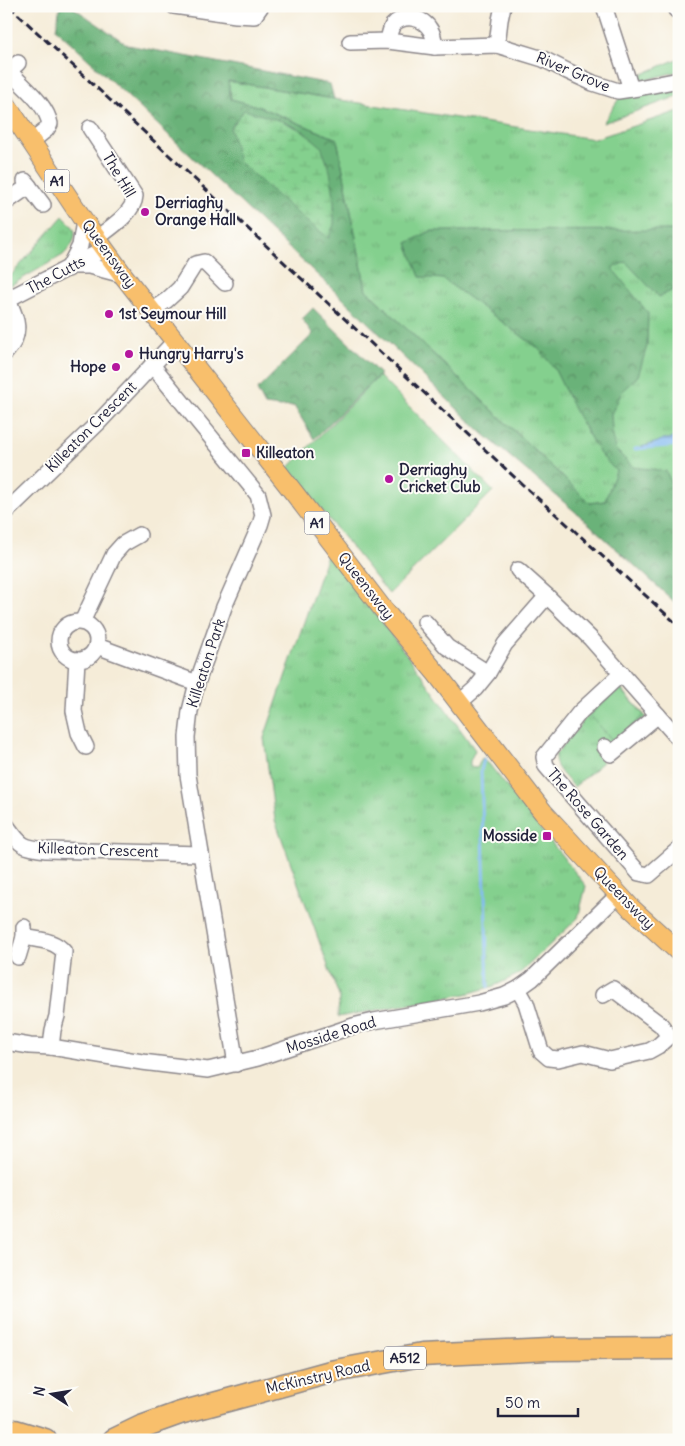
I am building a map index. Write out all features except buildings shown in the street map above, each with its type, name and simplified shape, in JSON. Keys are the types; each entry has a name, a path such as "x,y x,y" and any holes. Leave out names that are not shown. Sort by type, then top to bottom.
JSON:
{"highway":[{"name":"McKinstry Road","path":"114,1440 140,1427 180,1413 330,1372 421,1355 548,1349 679,1348"},
{"path":"16,1432 45,1440"}],"main road":[{"name":"Queensway","path":"8,111 123,275 543,812 619,894 679,952"}],"street":[{"path":"174,6 254,16 261,6"},
{"path":"497,45 503,6"},
{"path":"604,6 632,89"},
{"path":"388,41 392,26 403,18 411,18 424,22 431,31 435,47"},
{"name":"River Grove","path":"350,42 388,41 435,47 497,45 543,59 594,83 618,91 679,80"},
{"path":"18,63 9,71 44,108 49,117 50,124 46,130 31,142"},
{"name":"The Hill","path":"90,128 135,196 135,203 101,244"},
{"path":"6,202 27,184 43,205"},
{"path":"84,221 80,246 71,267 90,266 123,275"},
{"name":"The Cutts","path":"7,300 71,267 101,244"},
{"path":"151,311 168,300 180,288 195,264 204,262 225,283"},
{"path":"6,352 14,341 17,329 16,317 7,300"},
{"name":"Killeaton Crescent","path":"6,512 98,423 175,341"},
{"name":"Killeaton Park","path":"152,365 258,495 263,515 260,526 224,607 197,683 186,737 188,775 236,1064"},
{"path":"82,622 114,554 123,544 139,535"},
{"path":"518,570 591,638 679,739"},
{"path":"459,703 475,689 488,673 505,644 547,596"},
{"path":"82,622 93,628 96,634 97,646 95,651 87,658 76,660 65,656 61,650 59,638 64,627 70,623 82,622"},
{"path":"425,622 447,647 488,673"},
{"path":"97,646 197,683"},
{"path":"76,660 74,711 78,733 86,746"},
{"name":"The Rose Garden","path":"622,673 580,712 544,757 546,766 639,873 649,875 679,848"},
{"path":"605,747 611,754 658,715"},
{"name":"Killeaton Crescent","path":"6,825 19,843 29,848 201,854"},
{"name":"Mosside Road","path":"6,1042 208,1070 236,1064 353,1026 479,1003 504,996 532,979 619,894"},
{"path":"18,957 24,932 60,946 64,952 57,1016 51,1047"},
{"path":"518,989 526,1003 542,1051 549,1058 558,1059 584,1053 610,1060 649,1051 674,1038 661,1025 611,987"}],"green space":[{"path":"60,6 71,6 128,45 330,84 334,99 228,81 231,99 257,106 337,139 366,290 590,503 605,501 616,471 600,454 577,415 554,368 538,348 443,279 420,277 407,243 431,231 679,230 679,287 659,297 626,262 612,268 648,313 647,346 638,376 623,390 611,414 615,449 633,467 666,471 679,502 679,606 579,515 481,432 359,314 56,29"},
{"path":"679,58 679,71 646,80 636,77"},
{"path":"228,81 594,139 679,111 679,502 674,492 590,503 366,290 337,139 257,106 231,99"},
{"path":"679,85 679,96 603,123 620,97 629,97"},
{"path":"244,110 282,121 303,131 321,146 330,171 334,196 334,224 329,238 305,220 239,162 230,128"},
{"path":"63,216 72,225 75,232 74,240 68,250 63,255 6,288 6,281"},
{"path":"313,308 380,374 314,439 294,406 265,405 257,390 313,334 302,319"},
{"name":"Derriaghy Cricket Club","path":"379,376 493,491 389,594 288,468"},
{"path":"327,555 335,561 413,663 475,750 470,761 470,767 477,768 482,758 489,764 586,886 578,918 519,974 494,986 466,994 338,1017 339,996 275,820 264,738"},
{"path":"618,686 646,717 601,754 598,757 603,762 574,787 558,767 555,758 556,754 588,715"},
{"path":"620,688 644,715 614,742 590,715"}],"water":[{"path":"679,432 679,445 635,449 663,439 671,439"}],"waterway":[{"path":"635,449 679,445"},
{"path":"484,759 481,771 488,987"}],"railway":[{"path":"9,6 523,485 679,626"}],"place":[{"name":"Derriaghy Orange Hall","path":"145,212"},
{"name":"1st Seymour Hill","path":"109,314"},
{"name":"Hungry Harry's","path":"129,354"},
{"name":"Hope","path":"116,367"},
{"name":"Killeaton","path":"246,453"},
{"name":"Derriaghy Cricket Club","path":"389,479"},
{"name":"Mosside","path":"547,836"}]}
